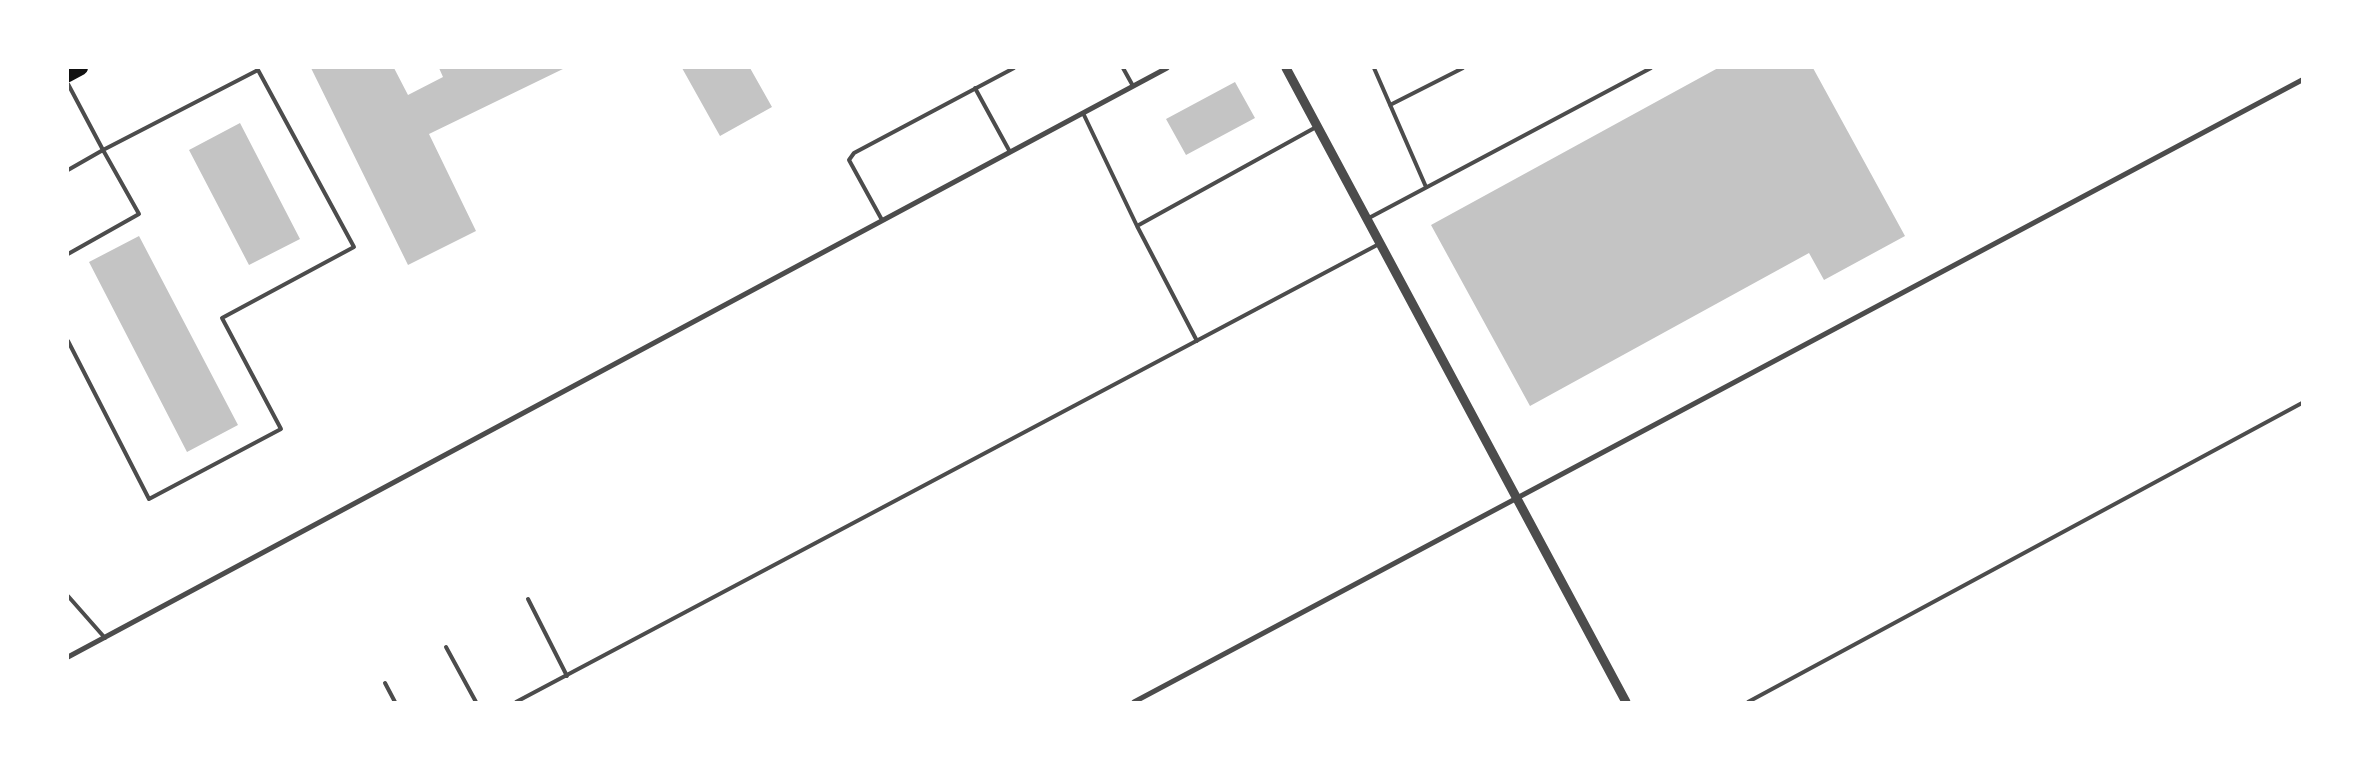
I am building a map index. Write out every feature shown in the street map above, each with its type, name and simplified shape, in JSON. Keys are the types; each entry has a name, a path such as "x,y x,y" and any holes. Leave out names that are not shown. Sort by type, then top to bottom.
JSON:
{"highway":[{"path":"68,75 81,68"}],"street":[{"path":"68,657 1167,68"},
{"path":"1286,68 1519,499 1626,702"},
{"path":"1134,702 1519,499 2302,80"}],"lane":[{"path":"882,220 850,160 854,153 1014,68"},
{"path":"1123,68 1133,86"},
{"path":"1374,68 1426,186"},
{"path":"1390,105 1463,68"},
{"path":"1367,219 1651,68"},
{"path":"68,170 258,69 354,247 222,318 281,429 149,499 68,341"},
{"path":"68,84 139,214 68,254"},
{"path":"975,88 1010,152"},
{"path":"1083,113 1137,226 1197,341"},
{"path":"1137,226 1318,126"},
{"path":"516,702 1381,243"},
{"path":"1748,702 2302,403"},
{"path":"68,596 105,638"},
{"path":"528,599 567,676"},
{"path":"446,646 476,702"},
{"path":"385,683 396,702"}],"building":[{"path":"311,68 394,68 408,95 443,77 439,68 565,68 429,134 476,231 408,265"},
{"path":"682,68 750,68 772,107 720,136"},
{"path":"1718,68 1813,68 1905,236 1824,280 1809,253 1530,406 1431,225"},
{"path":"1235,82 1255,118 1186,155 1166,119"},
{"path":"240,123 300,239 249,265 189,150"},
{"path":"139,236 238,425 187,452 89,262"}]}
